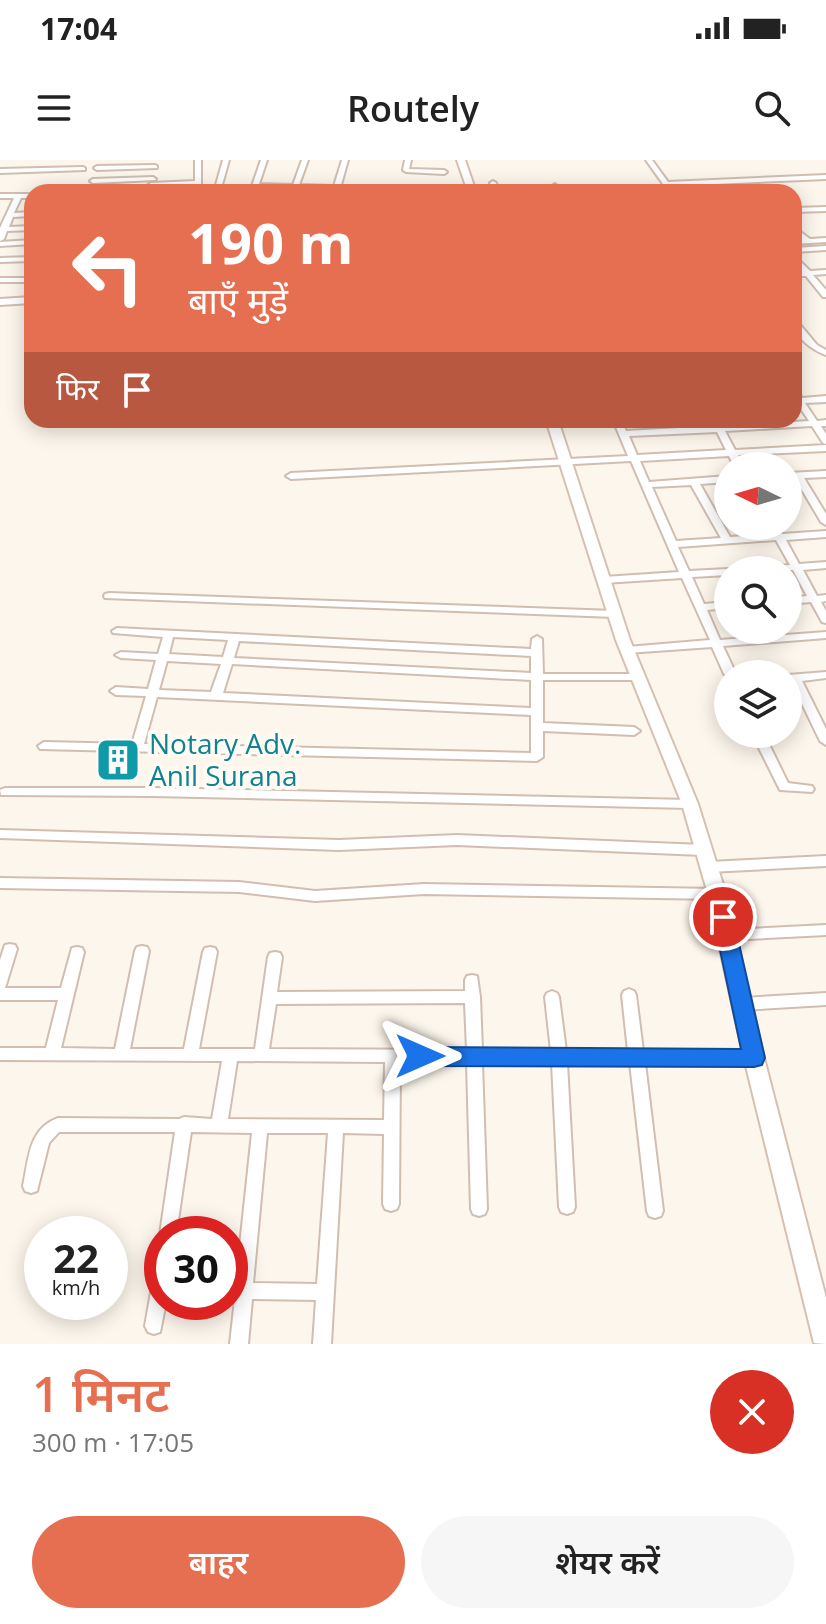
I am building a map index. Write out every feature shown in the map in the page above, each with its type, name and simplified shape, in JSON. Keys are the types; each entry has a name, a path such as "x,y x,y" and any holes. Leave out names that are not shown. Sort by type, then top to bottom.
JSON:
{"main road":[{"path":"461,160 469,184"},
{"path":"555,428 627,650 690,804 709,867 826,1343"}],"street":[{"path":"198,160 198,184"},
{"path":"219,184 226,160"},
{"path":"256,184 264,160"},
{"path":"296,184 305,160"},
{"path":"339,184 345,160"},
{"path":"408,160 408,171 444,172"},
{"path":"649,160 666,184 826,177"},
{"path":"92,184 98,164 155,164 152,184"},
{"path":"0,171 83,169"},
{"path":"93,181 137,184"},
{"path":"0,196 24,196"},
{"path":"18,196 0,242 24,242"},
{"path":"802,210 826,209"},
{"path":"9,215 24,214"},
{"path":"3,229 24,228"},
{"path":"802,236 807,241"},
{"path":"802,241 826,240"},
{"path":"802,250 826,248"},
{"path":"0,260 24,259"},
{"path":"802,267 826,295"},
{"path":"802,273 826,272"},
{"path":"0,280 24,280"},
{"path":"0,302 24,300"},
{"path":"802,333 814,347 826,353"},
{"path":"802,398 826,399"},
{"path":"802,406 826,441"},
{"path":"802,423 826,423"},
{"path":"620,428 714,638"},
{"path":"623,434 680,428"},
{"path":"720,428 732,452"},
{"path":"751,452 826,448"},
{"path":"291,476 714,454"},
{"path":"802,475 826,474"},
{"path":"645,485 714,480"},
{"path":"694,482 714,517"},
{"path":"802,489 826,522"},
{"path":"802,533 826,534"},
{"path":"671,544 727,540"},
{"path":"802,567 826,565"},
{"path":"604,580 714,573"},
{"path":"802,574 820,599 826,620"},
{"path":"109,596 615,614"},
{"path":"700,607 714,606"},
{"path":"117,631 537,653"},
{"path":"137,748 169,633"},
{"path":"802,637 826,635"},
{"path":"216,696 235,636"},
{"path":"44,746 537,757 537,639"},
{"path":"627,650 714,643"},
{"path":"455,673 457,650"},
{"path":"121,655 537,677 639,677"},
{"path":"802,677 826,675"},
{"path":"116,691 537,712"},
{"path":"802,697 826,741"},
{"path":"538,727 634,731"},
{"path":"765,748 784,787 808,789"},
{"path":"5,792 153,792 690,804"},
{"path":"0,834 339,845 457,840 703,850"},
{"path":"709,867 826,861"},
{"path":"0,883 239,887 315,896 424,889 717,894"},
{"path":"728,935 826,930"},
{"path":"0,985 10,949"},
{"path":"122,1053 142,951"},
{"path":"52,1054 77,952"},
{"path":"190,1055 210,952"},
{"path":"261,1056 275,957"},
{"path":"472,980 479,1209"},
{"path":"0,994 67,994"},
{"path":"629,995 655,1211"},
{"path":"270,998 473,997"},
{"path":"552,997 559,1056 567,1207"},
{"path":"742,1004 826,999"},
{"path":"0,1054 754,1058"},
{"path":"391,1204 393,1056"},
{"path":"219,1125 230,1057"},
{"path":"31,1186 43,1136 51,1127 184,1124 392,1127"},
{"path":"171,1216 184,1124"},
{"path":"247,1216 260,1126"},
{"path":"322,1344 336,1126"},
{"path":"248,1291 325,1292"},
{"path":"154,1326 155,1320"},
{"path":"238,1320 239,1344"}],"building":[{"path":"111,744 125,745 121,760 106,759"}],"place":[{"name":"Notary Adv. Anil Surana","path":"118,760"}],"route":[{"path":"420,1056 754,1058 723,917"}]}
